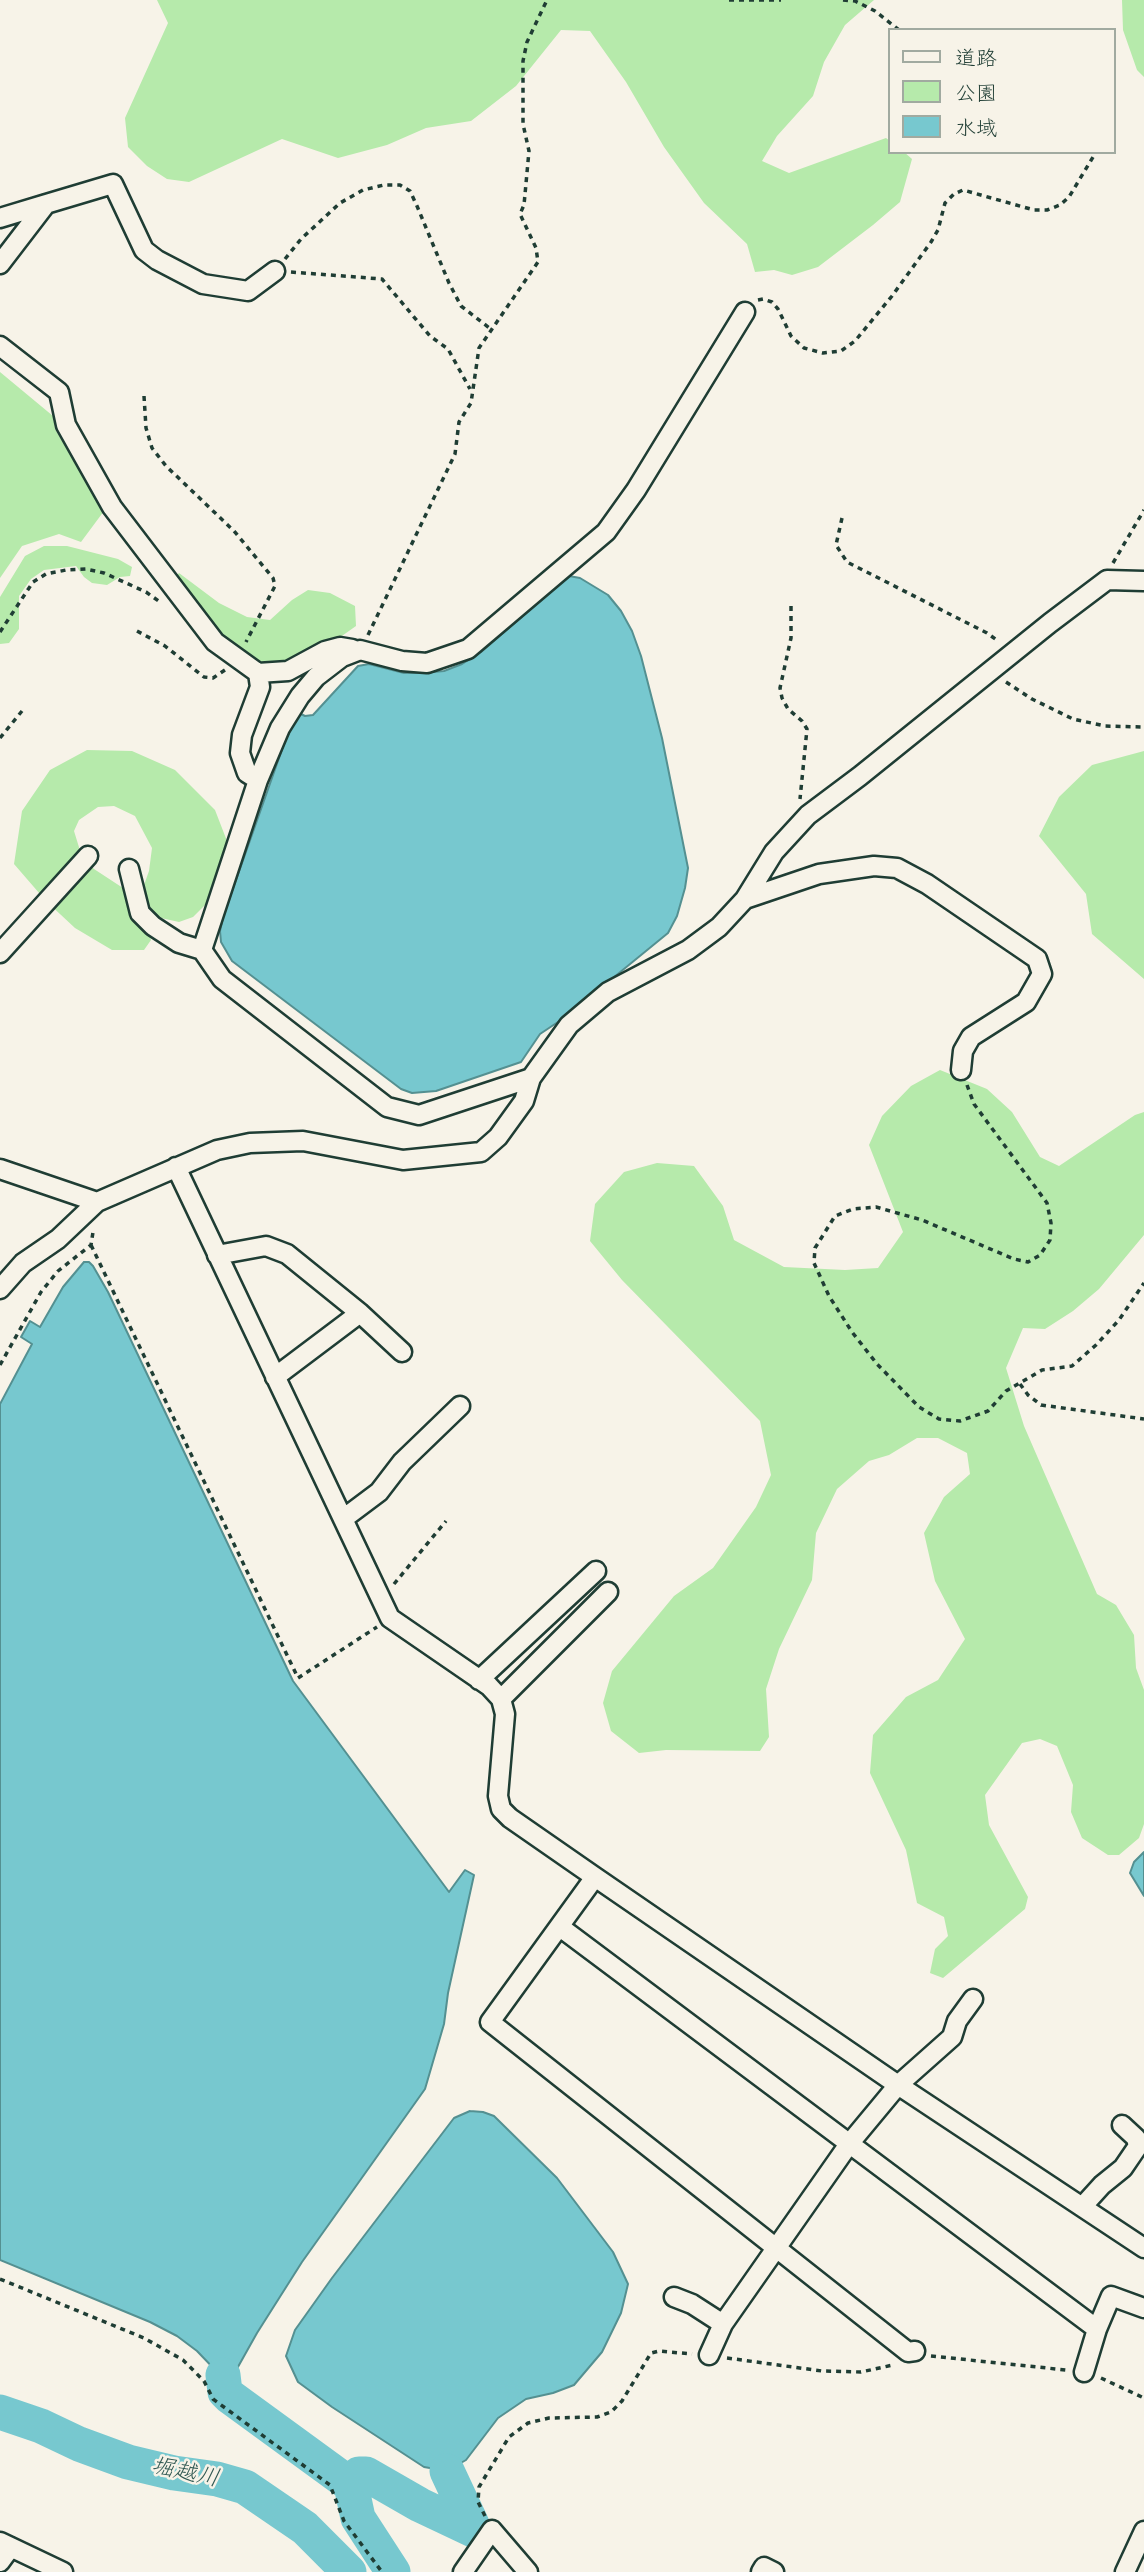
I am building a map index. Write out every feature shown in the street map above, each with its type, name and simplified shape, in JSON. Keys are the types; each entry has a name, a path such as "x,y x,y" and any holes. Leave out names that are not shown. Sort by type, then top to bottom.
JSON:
{"street":[{"path":"0,218 113,184 144,250 157,260 203,284 248,291 275,271"},
{"path":"0,264 46,204"},
{"path":"0,346 59,392 66,425 112,507 215,642 258,673 288,671 340,647 402,661 427,663 468,649 606,532 636,490 745,312"},
{"path":"0,1289 23,1263 58,1239 97,1202 217,1150 250,1143 303,1141 403,1160 481,1152 498,1138 524,1101 531,1078 569,1025 608,992 688,950 719,927 745,899 774,852 807,815 1107,580 1144,581"},
{"path":"202,950 258,780 280,728 300,696 316,677 331,664 359,650"},
{"path":"258,673 260,687 242,735 240,753 247,773 258,780"},
{"path":"0,953 88,856"},
{"path":"745,899 819,874 874,866 897,869 927,884 1037,959 1042,974 1026,1002 971,1037 963,1051 961,1070"},
{"path":"129,869 141,913 153,926 179,943 202,950 222,979 387,1107 419,1115 531,1078"},
{"path":"176,1167 390,1618 489,1686 501,1699 505,1714 498,1796 501,1809 595,1877 898,2084 1144,2248"},
{"path":"0,1169 97,1202"},
{"path":"218,1255 267,1246 287,1254 360,1313 402,1352"},
{"path":"275,1377 360,1313"},
{"path":"343,1519 379,1492 402,1462 460,1406"},
{"path":"479,1680 596,1572"},
{"path":"501,1699 608,1592"},
{"path":"595,1877 490,2022 908,2352 921,2353"},
{"path":"560,1927 1097,2329"},
{"path":"709,2356 723,2324 849,2144 898,2084 952,2037 957,2021 973,1999"},
{"path":"1082,2207 1101,2185 1128,2162 1139,2146 1136,2138 1122,2124"},
{"path":"674,2297 692,2304 723,2324"},
{"path":"1084,2372 1097,2329 1111,2297 1144,2308"},
{"path":"463,2572 492,2530 528,2572"},
{"path":"1125,2572 1144,2530"},
{"path":"0,2562 6,2544 63,2572"},
{"path":"761,2572 764,2567 774,2572"}],"path":[{"path":"359,650 455,454 459,422 471,403 480,348 538,262 536,248 520,214 524,205 529,151 523,124 523,61 527,43 547,0"},
{"path":"729,0 781,0"},
{"path":"843,0 856,1 875,11 896,28"},
{"path":"745,312 752,303 763,299 772,302 791,337 804,348 823,354 841,351 855,341 892,296 934,236 945,203 954,194 963,190 1034,211 1047,209 1060,205 1069,197 1095,154"},
{"path":"275,271 301,239 340,203 363,190 384,185 400,185 410,191 418,206 461,306 492,330"},
{"path":"275,271 382,279 430,337 448,349 471,390"},
{"path":"136,631 165,646 204,677 213,678 222,674 236,658 275,586 273,578 234,531 166,466 152,448 146,428 144,396"},
{"path":"1107,580 1110,567 1144,510"},
{"path":"842,518 836,545 847,562 987,633 1010,655"},
{"path":"0,632 33,582 46,574 66,570 86,569 104,573 146,592 166,606"},
{"path":"791,606 791,638 780,688 788,709 803,720 807,729 799,803 807,815"},
{"path":"994,668 1006,682 1031,699 1073,719 1105,726 1144,727"},
{"path":"0,738 22,712"},
{"path":"961,1070 974,1104 1046,1203 1051,1223 1050,1240 1040,1255 1028,1262 1014,1259 922,1220 876,1207 853,1209 835,1216 815,1248 814,1263 829,1296 877,1364 919,1407 939,1419 960,1420 988,1411 1006,1391 1042,1370 1072,1366 1119,1320 1144,1283"},
{"path":"97,1202 90,1245 298,1678 390,1618"},
{"path":"0,1365 26,1317 58,1271 90,1245"},
{"path":"1020,1383 1028,1395 1041,1405 1144,1419"},
{"path":"381,1600 446,1521"},
{"path":"0,2279 144,2338 183,2360 204,2381 213,2399 330,2485 344,2521 382,2572"},
{"path":"492,2530 478,2502 479,2487 509,2437 528,2423 549,2418 597,2417 611,2412 622,2401 651,2353 659,2351 709,2356 822,2371 861,2372 894,2364"},
{"path":"921,2353 1084,2372 1144,2398"}],"green space":[{"path":"157,0 874,0 845,25 824,62 813,96 777,136 762,161 789,173 886,138 888,154 906,154 912,159 900,202 818,267 792,275 774,270 755,272 747,244 704,203 664,147 626,82 590,31 561,30 516,86 471,121 426,128 387,145 338,158 282,139 189,182 167,179 147,166 128,147 125,118 168,23"},
{"path":"1122,0 1144,0 1144,77 1137,70 1123,30"},
{"path":"0,372 53,416 55,429 104,511 81,542 59,534 22,546 0,578"},
{"path":"44,546 67,546 118,559 132,567 130,576 120,577 107,585 92,583 76,566 44,570 31,579 19,596 19,629 9,643 0,644 0,597 25,556"},
{"path":"179,573 219,603 247,617 270,620 308,590 330,593 355,606 356,626 339,638 287,663 265,665 225,639 174,579"},
{"path":"87,750 132,751 175,770 215,810 227,841 206,904 193,917 179,922 161,918 149,907 144,885 152,848 135,816 114,806 98,807 79,820 74,831 82,857 94,869 123,888 148,929 151,940 144,950 112,950 75,928 46,901 14,864 22,811 50,770"},
{"path":"1144,751 1144,979 1092,934 1086,894 1039,836 1059,797 1092,765"},
{"path":"940,1070 987,1089 1012,1112 1040,1157 1059,1166 1135,1115 1144,1112 1144,1235 1099,1289 1073,1311 1045,1329 1023,1328 1006,1368 1024,1426 1097,1594 1116,1605 1134,1635 1136,1668 1144,1690 1144,1824 1139,1838 1119,1855 1108,1855 1082,1838 1071,1812 1073,1785 1057,1746 1040,1739 1022,1743 985,1795 989,1825 1028,1897 1025,1909 943,1978 930,1973 935,1949 948,1936 944,1917 917,1903 906,1850 870,1773 873,1735 906,1697 938,1680 965,1639 935,1581 924,1533 944,1497 970,1474 967,1453 938,1438 917,1438 889,1455 869,1461 837,1489 816,1533 812,1580 779,1649 766,1689 769,1737 760,1751 666,1750 639,1753 611,1731 603,1703 612,1671 674,1596 713,1568 756,1507 771,1475 760,1421 622,1280 590,1241 595,1204 624,1172 657,1163 694,1166 723,1206 734,1240 784,1267 845,1270 878,1268 903,1232 869,1145 882,1116 911,1086"}],"water":[{"path":"569,576 580,578 608,595 632,631 641,656 662,738 688,868 677,916 668,933 564,1018 540,1034 521,1062 436,1091 412,1093 401,1089 232,961 221,942 223,917 285,741 299,713 305,716 313,715 358,666 369,664 404,673 422,673 444,671 462,664 481,652"},
{"path":"84,1262 93,1266 108,1292 293,1681 449,1892 465,1870 474,1875 448,1993 444,2024 425,2089 302,2262 234,2374 220,2375 197,2351 177,2336 150,2322 0,2260 0,1404 32,1344 21,1337 30,1321 40,1327 63,1287"},
{"path":"1144,1852 1144,1896 1130,1873 1134,1862"},
{"path":"470,2111 494,2116 557,2178 613,2252 628,2284 621,2313 602,2352 574,2385 526,2399 498,2418 466,2460 447,2471 424,2467 332,2407 298,2382 286,2356 295,2330 332,2278 454,2118"}],"waterway":[{"path":"223,2375 225,2392 229,2396 351,2485 358,2518 393,2572"},
{"name":"堀越川","path":"0,2412 128,2462 245,2487 305,2528 349,2572"},
{"path":"351,2485 359,2474 366,2474 420,2505 475,2531 447,2471"}]}
